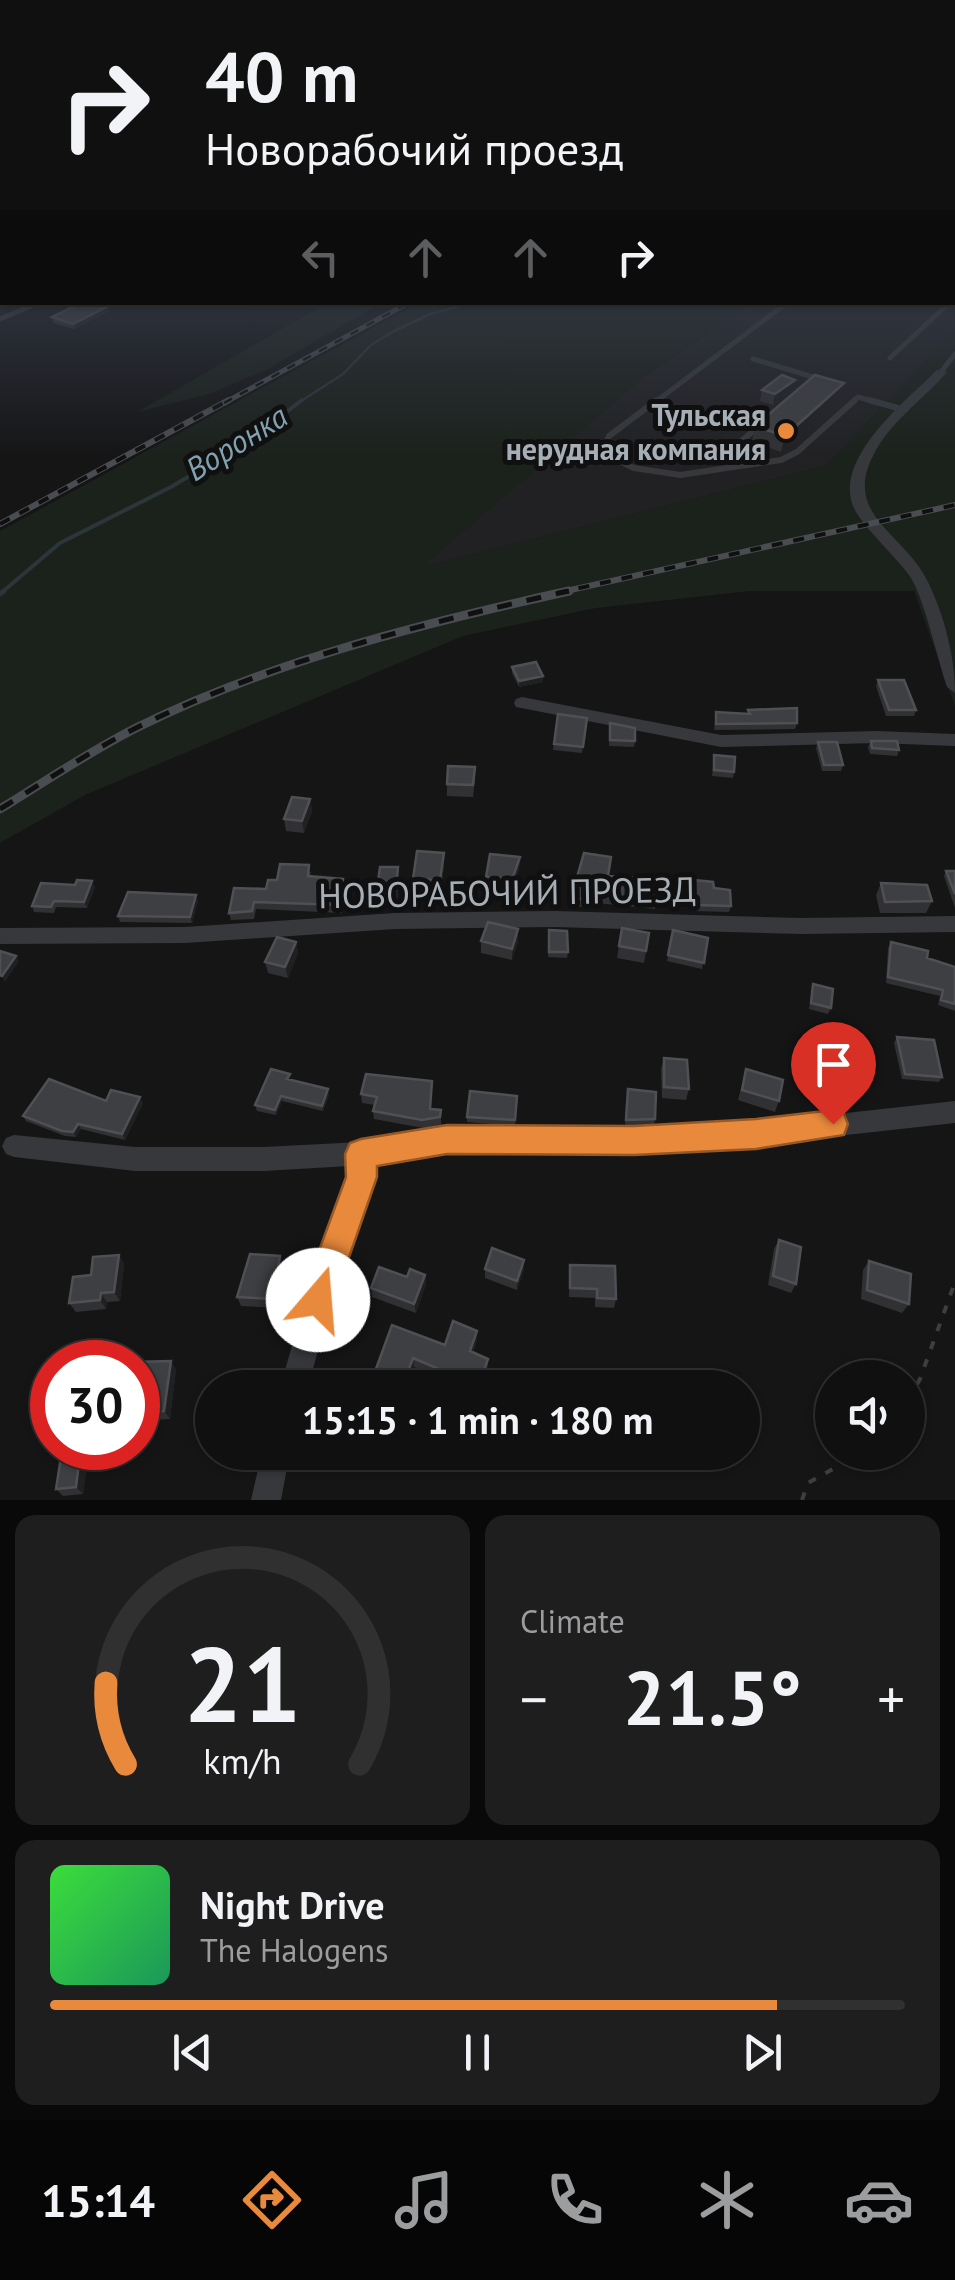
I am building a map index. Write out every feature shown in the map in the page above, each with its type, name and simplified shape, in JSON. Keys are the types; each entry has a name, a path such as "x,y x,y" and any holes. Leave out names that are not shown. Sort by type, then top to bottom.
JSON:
{"street":[{"path":"941,372 862,460 858,503 911,566 926,594 955,687"},
{"path":"522,703 721,741 876,736 955,740"},
{"name":"НОВОРАБОЧИЙ ПРОЕЗД","path":"0,936 185,935 395,921 955,924"},
{"path":"14,1146 135,1159 361,1154 447,1139 596,1142 726,1136 955,1112"},
{"path":"299,1370 325,1276 362,1177 361,1154"},
{"path":"266,1500 272,1470"}],"lane":[{"path":"765,319 609,436 604,445 606,455 638,469 680,476 781,460 797,452 858,397"},
{"path":"890,358 932,319"},
{"path":"941,372 955,354"},
{"path":"752,359 831,382"},
{"path":"804,390 817,378"},
{"path":"845,386 858,397 906,410"},
{"path":"734,447 776,413"}],"path":[{"path":"925,1365 955,1282"},
{"path":"802,1500 811,1481 831,1470"}],"shaded area":[{"path":"299,319 354,319 268,369 209,394 137,412"},
{"path":"389,319 728,319 640,380 422,567 825,466 955,331 955,706 914,591 750,591 596,608 463,636 85,795 0,843 0,531"},
{"path":"728,319 955,319 955,331 826,466 419,568 640,380"}],"building":[{"path":"782,375 795,380 775,394 762,390"},
{"path":"815,375 844,383 785,436 755,426"},
{"path":"536,662 543,676 519,681 512,667"},
{"path":"878,680 904,680 916,710 889,710"},
{"path":"797,708 797,723 716,724 716,712 750,714 748,710"},
{"path":"558,714 587,718 583,747 554,744"},
{"path":"610,723 635,728 635,741 610,740"},
{"path":"871,741 897,741 899,750 872,748"},
{"path":"818,742 837,742 843,765 824,765"},
{"path":"714,755 735,757 734,772 714,770"},
{"path":"448,766 475,767 473,785 447,784"},
{"path":"292,797 310,799 302,821 284,819"},
{"path":"417,851 444,853 440,880 413,879"},
{"path":"584,853 611,857 608,876 655,879 656,901 571,898"},
{"path":"490,854 520,857 512,880 486,877"},
{"path":"280,864 309,865 308,876 343,879 341,905 254,902 252,911 229,913 234,888 266,889 268,880 277,880"},
{"path":"380,867 398,867 396,890 377,889"},
{"path":"946,871 955,871 955,894"},
{"path":"77,880 92,881 84,902 54,901 51,907 32,906 41,883 75,885"},
{"path":"694,880 713,882 714,888 730,890 731,906 694,905"},
{"path":"881,883 927,885 932,901 885,902"},
{"path":"128,892 196,895 190,917 118,916"},
{"path":"488,922 518,929 512,949 481,941"},
{"path":"622,928 649,933 646,951 619,946"},
{"path":"549,930 567,931 568,952 549,952"},
{"path":"673,930 708,938 704,963 668,955"},
{"path":"277,937 296,942 285,967 265,962"},
{"path":"891,942 928,951 927,958 955,967 955,1004 941,1000 943,990 888,977"},
{"path":"0,951 16,956 2,976 0,975"},
{"path":"813,984 833,989 831,1008 811,1003"},
{"path":"897,1037 934,1040 942,1077 905,1074"},
{"path":"664,1058 687,1060 689,1089 664,1087"},
{"path":"271,1069 290,1074 287,1079 328,1089 322,1106 281,1096 275,1110 255,1105"},
{"path":"746,1069 783,1080 779,1101 742,1090"},
{"path":"366,1074 432,1081 430,1109 441,1110 440,1117 422,1120 373,1111 377,1097 361,1094"},
{"path":"49,1079 106,1101 111,1090 140,1097 122,1134 78,1124 73,1132 62,1131 23,1116"},
{"path":"628,1089 656,1092 655,1119 626,1120"},
{"path":"470,1091 517,1096 515,1120 467,1117"},
{"path":"779,1240 801,1247 796,1284 773,1276"},
{"path":"492,1248 524,1260 517,1281 485,1269"},
{"path":"250,1254 280,1256 273,1299 237,1297"},
{"path":"119,1255 114,1292 101,1293 100,1300 69,1303 73,1277 91,1275 93,1257"},
{"path":"869,1261 911,1274 909,1304 867,1290"},
{"path":"570,1265 615,1266 616,1299 597,1298 597,1289 570,1288"},
{"path":"379,1267 407,1277 410,1269 425,1275 414,1304 371,1288"},
{"path":"453,1321 477,1331 470,1351 488,1359 484,1370 441,1370 413,1358 409,1370 376,1370 392,1325 445,1345"},
{"path":"160,1361 171,1361 164,1411 160,1411"},
{"path":"59,1470 78,1470 76,1487 56,1489"}],"waterway":[{"name":"Воронка","path":"299,402 343,374 371,345 419,319"},
{"name":"Воронка","path":"299,402 302,400"},
{"name":"Воронка","path":"1,593 60,543 171,487 253,438 299,402"},
{"name":"Воронка","path":"0,594 4,591"}],"railway":[{"path":"224,403 379,319"},
{"path":"0,524 229,400"},
{"path":"557,593 955,505"},
{"path":"0,809 120,736 241,682 349,646 569,591"}],"place":[{"name":"Тульская нерудная компания","path":"786,431"}],"route":[{"path":"318,1300 362,1177 361,1154 447,1139 596,1142 756,1134 833,1124"}]}
